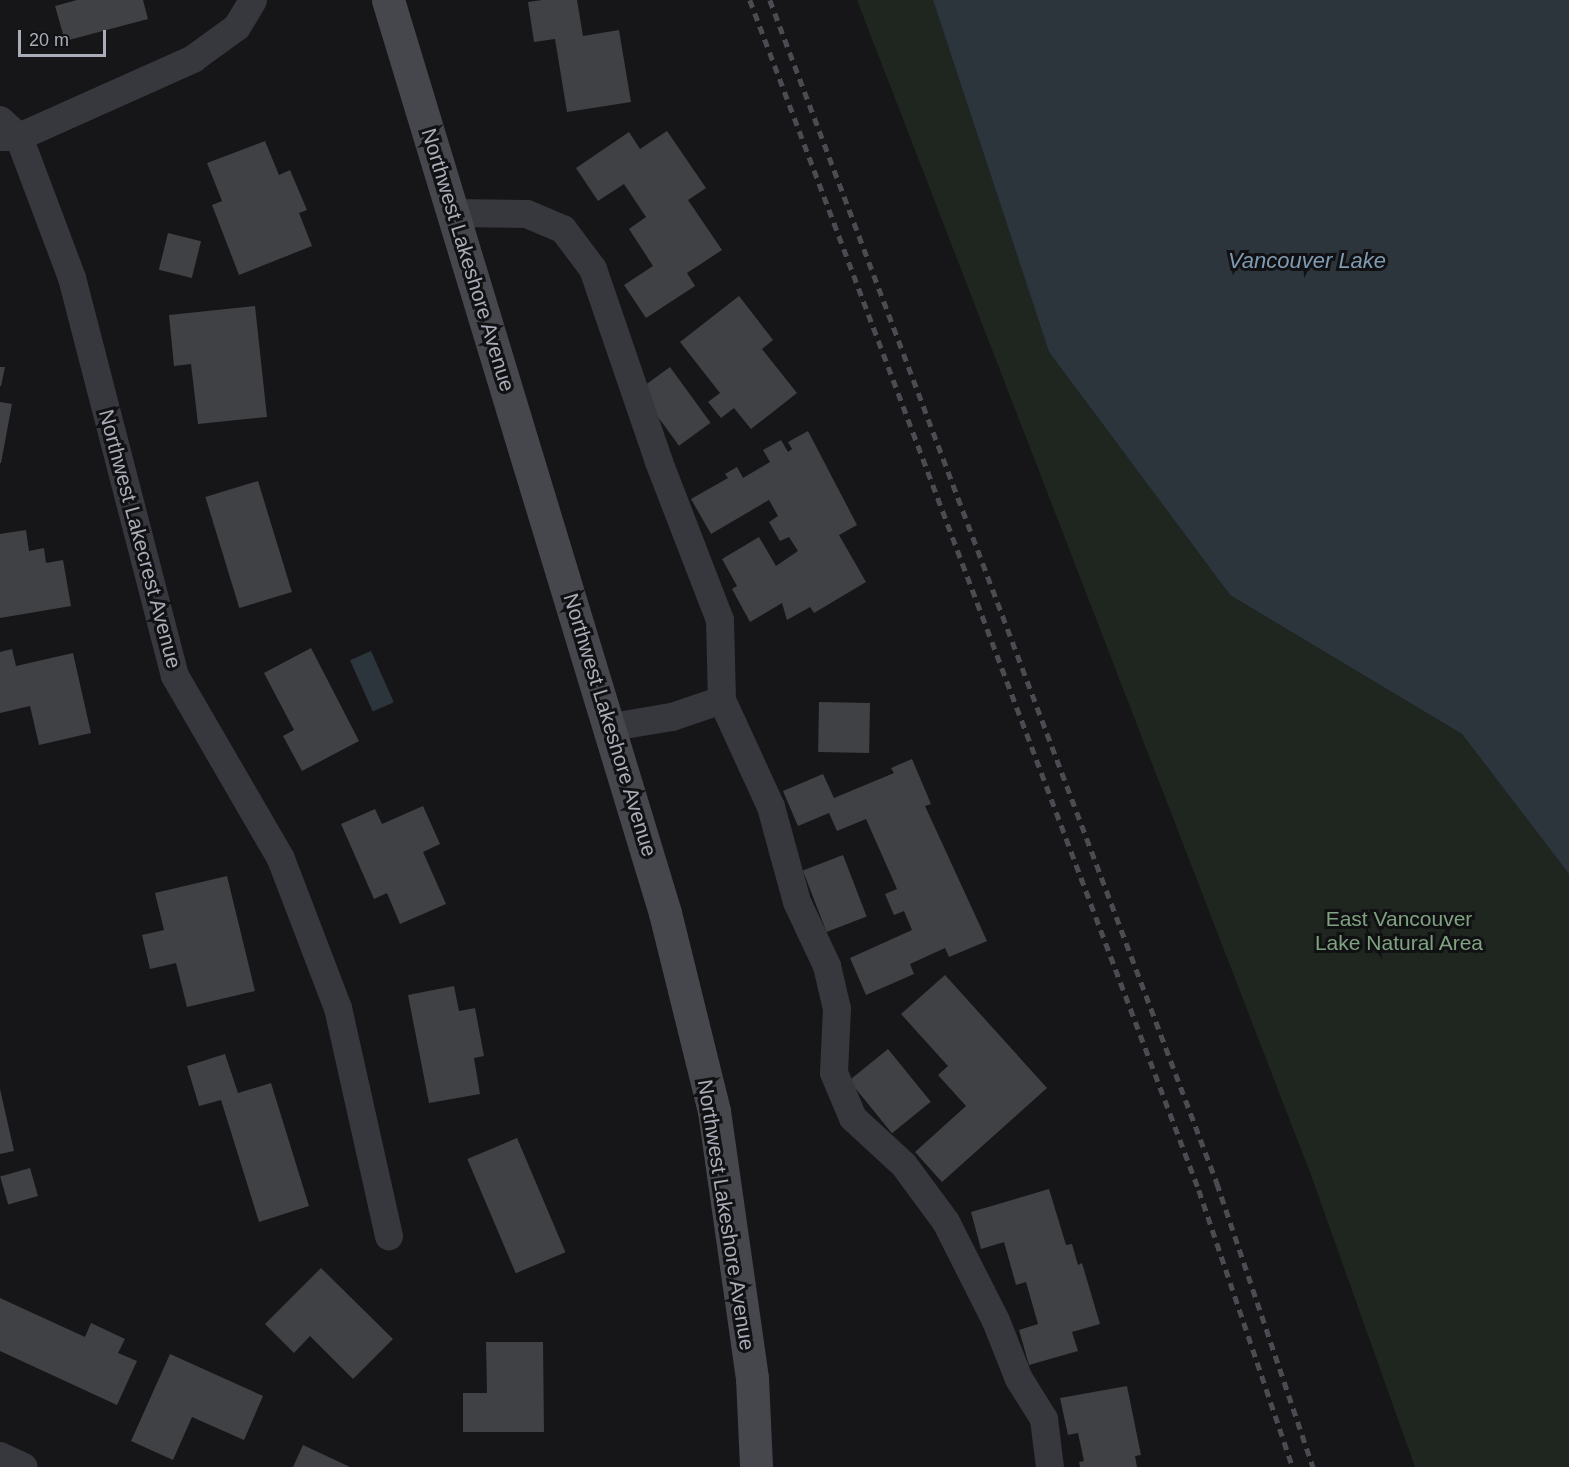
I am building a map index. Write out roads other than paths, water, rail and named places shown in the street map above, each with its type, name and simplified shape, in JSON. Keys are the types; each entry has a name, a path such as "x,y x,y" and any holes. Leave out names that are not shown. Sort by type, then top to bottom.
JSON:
{"main road":[{"name":"Northwest Lakeshore Avenue","path":"388,0 612,727 665,913 714,1111 752,1378 756,1467"}],"street":[{"path":"6,131 193,58 237,27 253,0"},
{"name":"Northwest Lakecrest Avenue","path":"6,131 72,278 175,676 281,859 338,1008 389,1236"},
{"path":"454,213 527,214 563,229 593,269 659,462 720,620 722,700 771,807 797,902 827,966 837,1009 834,1073 853,1118 904,1165 946,1222 996,1321 1019,1379 1044,1419 1050,1467"},
{"path":"612,727 672,717 722,700"},
{"path":"0,1456 24,1467"}],"water":[{"name":"Vancouver Lake","path":"933,0 1569,0 1569,874 1462,734 1230,595 1049,352"},
{"path":"371,651 394,702 373,712 350,660"}],"railway":[{"path":"750,0 1199,1190 1293,1467"},
{"path":"770,0 1217,1183 1313,1467"}],"park label":[{"name":"East Vancouver Lake Natural Area","path":"1399,931"}]}
